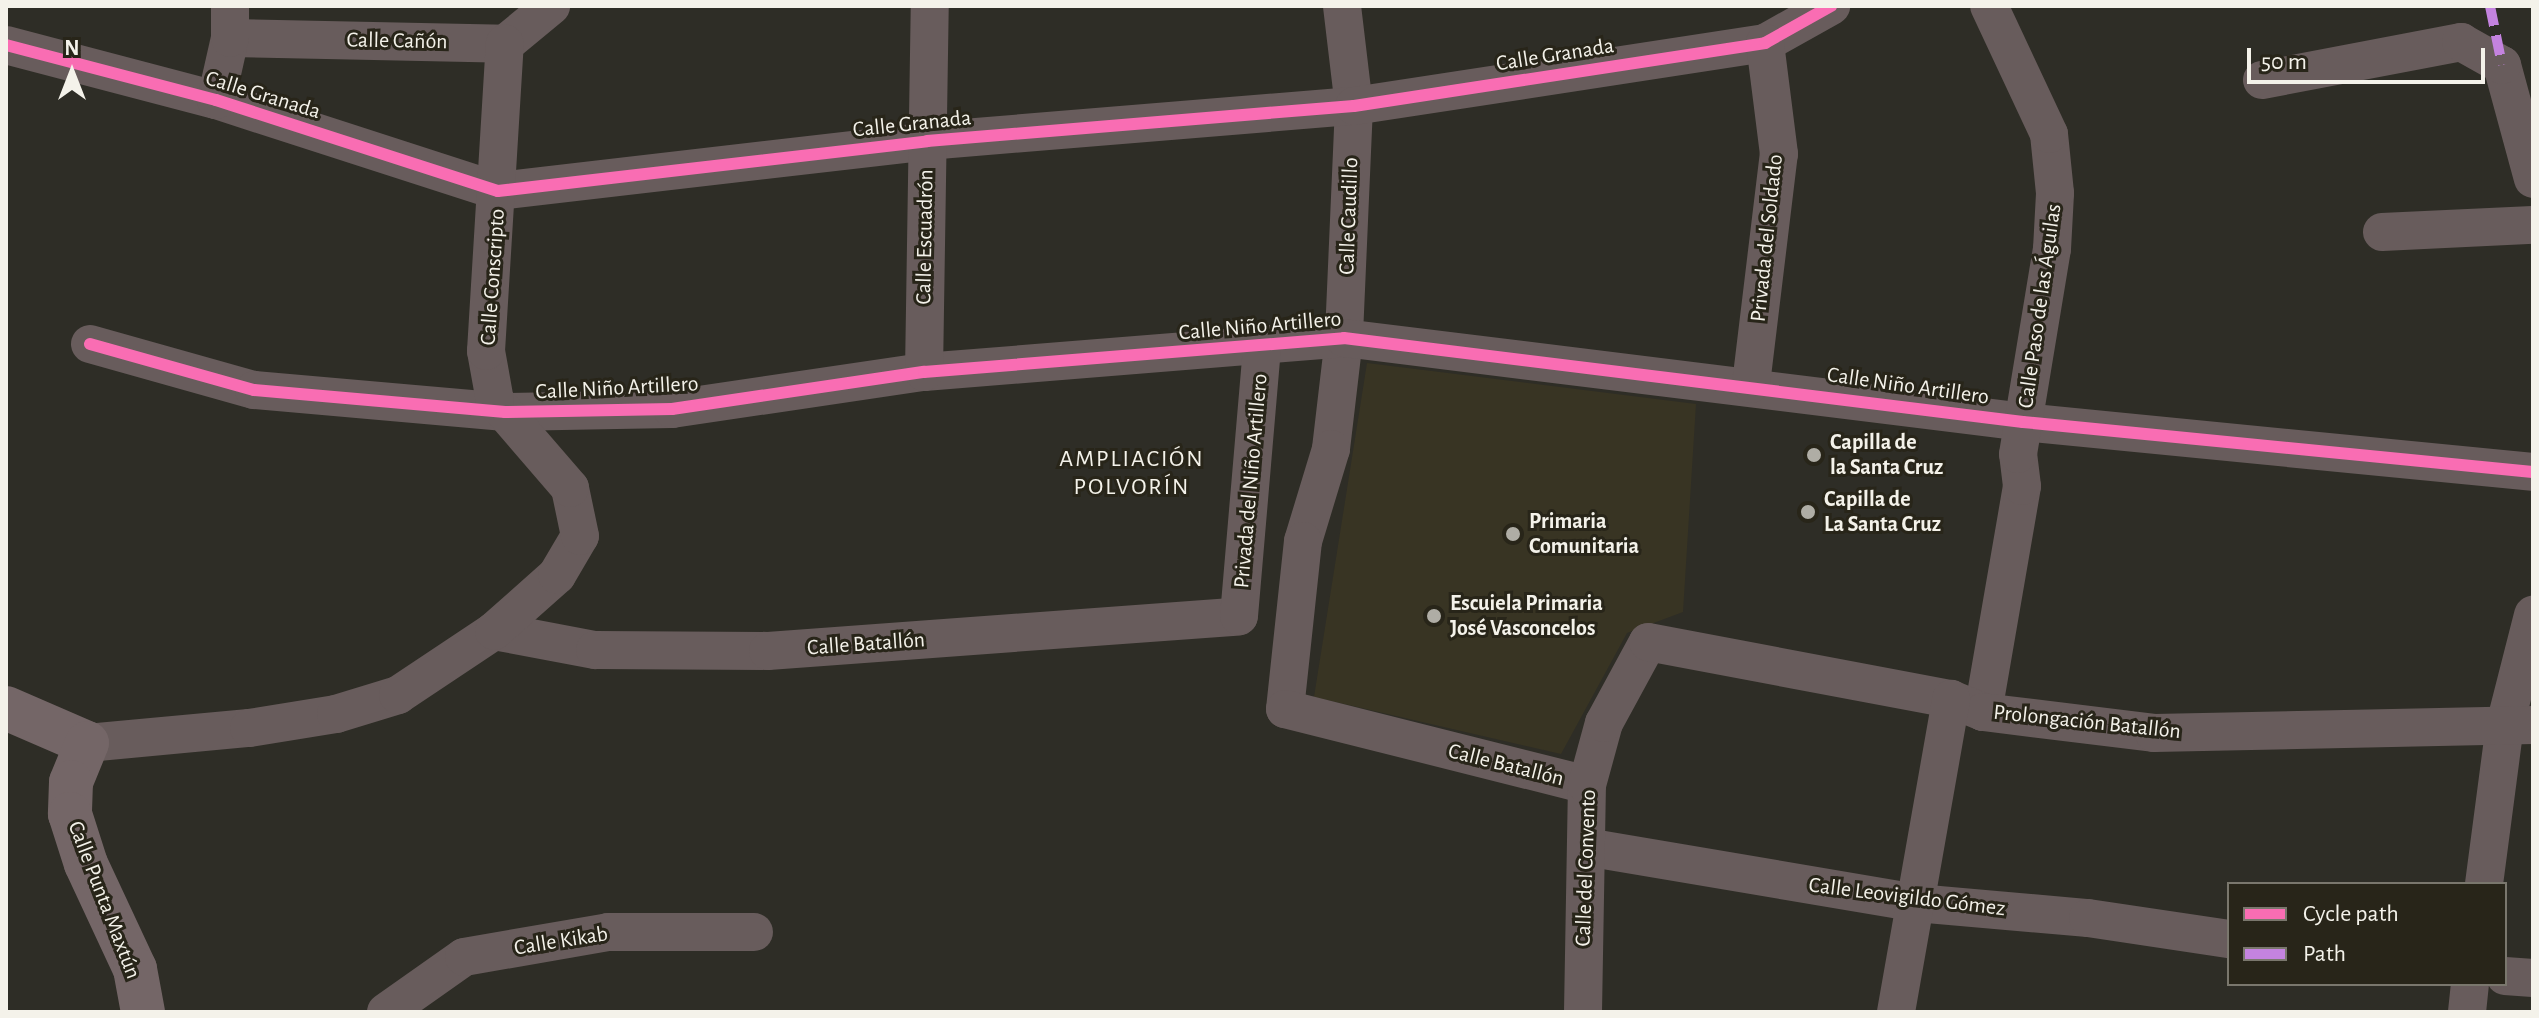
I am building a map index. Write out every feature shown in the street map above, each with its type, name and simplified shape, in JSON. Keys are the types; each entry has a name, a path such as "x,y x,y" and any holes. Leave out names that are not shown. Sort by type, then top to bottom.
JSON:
{"street":[{"path":"505,44 551,6"},
{"name":"Calle Escuadrón","path":"924,372 930,6"},
{"name":"Calle Caudillo","path":"1285,709 1303,541 1331,449 1344,338 1354,106 1342,6"},
{"name":"Calle Granada","path":"6,45 216,100 498,191 927,141 1354,106 1765,43 1831,6"},
{"name":"Calle Paso de las Águilas","path":"1896,1012 1916,903 2022,486 2018,454 2052,249 2055,193 2049,134 1989,6"},
{"path":"216,100 230,22"},
{"name":"Calle Cañón","path":"230,22 505,44"},
{"path":"2262,80 2461,42 2518,63 2533,179"},
{"name":"Privada del Soldado","path":"1751,384 1779,154 1765,43"},
{"name":"Calle Conscripto","path":"87,743 336,714 398,695 449,664 494,631 557,575 580,536 570,488 495,401 486,351 505,44"},
{"path":"2382,232 2533,225"},
{"name":"Calle Niño Artillero","path":"90,344 254,390 505,412 672,409 924,372 1344,338 1751,384 2023,422 2533,472"},
{"name":"Privada del Niño Artillero","path":"1239,616 1262,345"},
{"path":"2484,882 2519,725 2533,615"},
{"name":"Calle Batallón","path":"494,631 595,650 768,651 1239,616"},
{"name":"Prolongación Batallón","path":"1648,642 1967,706 2154,733 2519,725"},
{"name":"Calle del Convento","path":"1583,1012 1587,785 1604,723 1648,642"},
{"path":"6,708 87,743"},
{"name":"Calle Batallón","path":"1285,709 1587,785"},
{"name":"Calle Punta Maxtún","path":"87,743 71,782 70,814 86,864 135,969 143,1012"},
{"name":"Calle Leovigildo Gómez","path":"1586,847 1916,903 2088,918 2227,939"},
{"name":"Calle Kikab","path":"386,1012 464,957 608,932 754,932"},
{"path":"2507,976 2533,978"},
{"path":"2467,1012 2470,986"}],"shaded area":[{"name":"Primaria Comunitaria","path":"1367,363 1696,404 1683,612 1627,633 1561,754 1314,697"}],"marked path":[{"path":"2490,6 2502,65"}],"cycle path":[{"path":"6,45 216,100 498,191 927,141 1354,106 1765,43 1831,6"},
{"path":"90,344 254,390 505,412 672,409 924,372 1344,338 2023,422 2533,472"}],"place":[{"name":"Capilla de la Santa Cruz","path":"1814,455"},
{"name":"Capilla de La Santa Cruz","path":"1808,512"},
{"name":"Primaria Comunitaria","path":"1513,534"},
{"name":"Escuiela Primaria José Vasconcelos","path":"1434,616"}],"district":[{"name":"AMPLIACIÓN POLVORÍN","path":"1132,474"}]}
